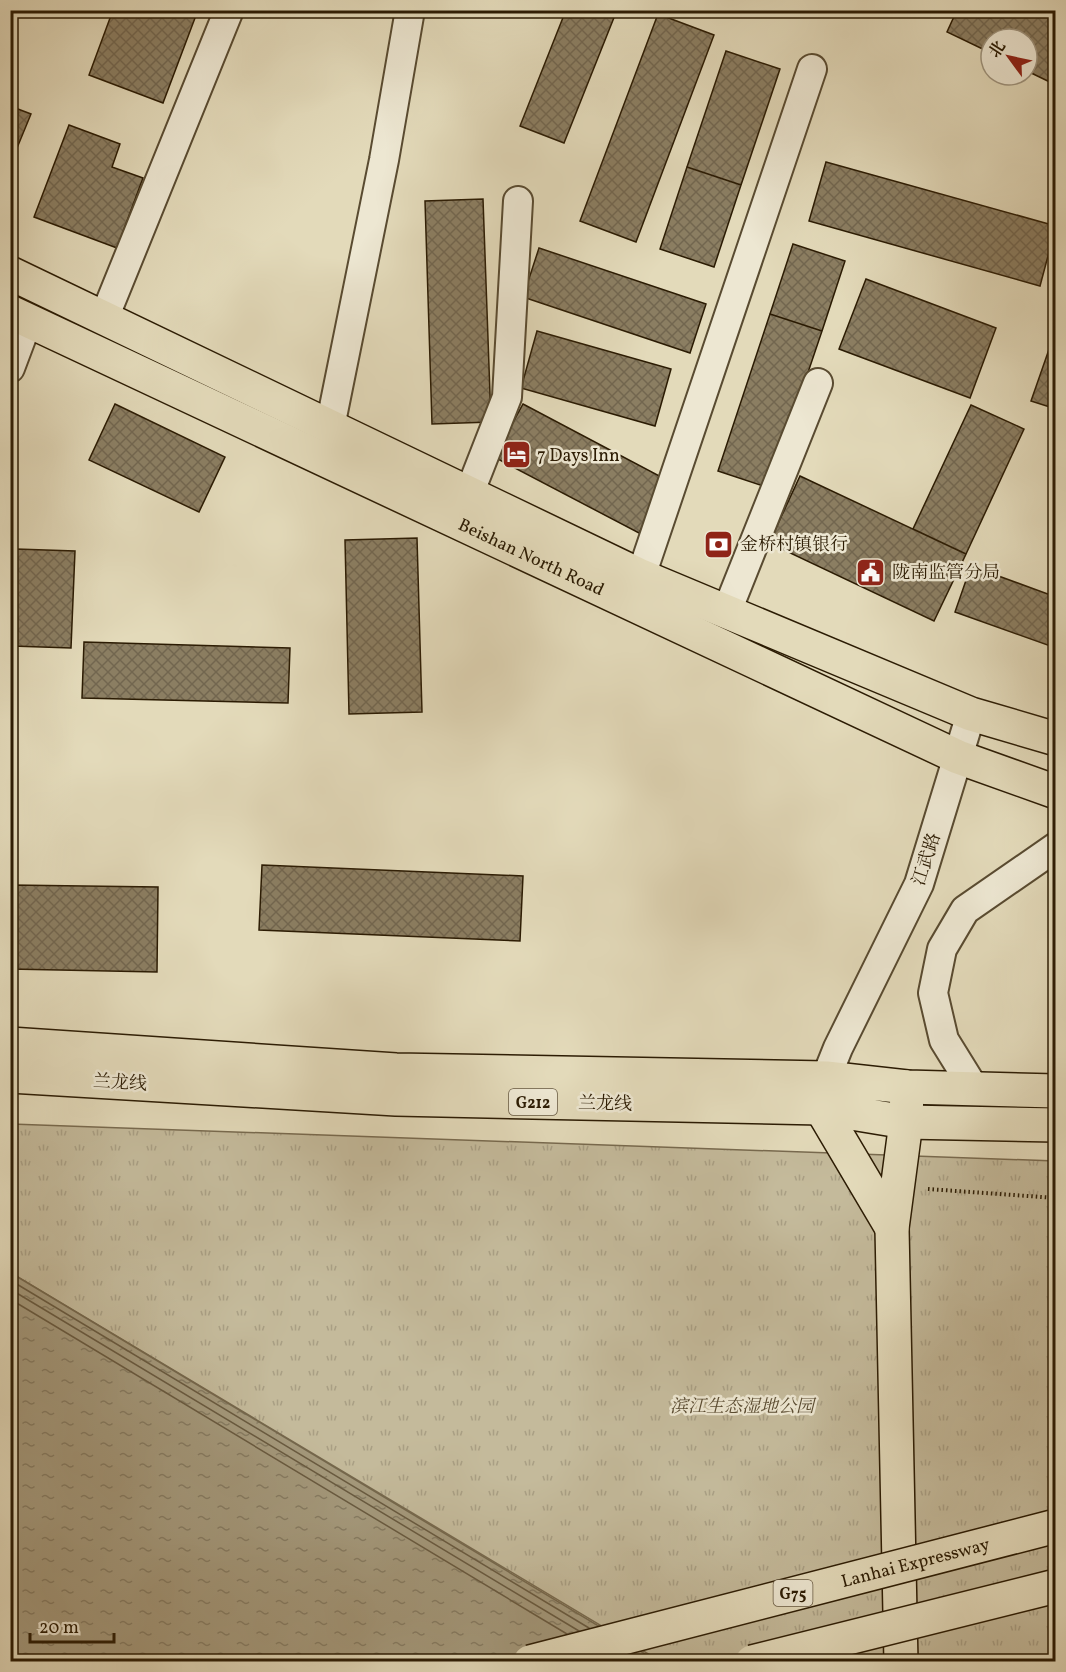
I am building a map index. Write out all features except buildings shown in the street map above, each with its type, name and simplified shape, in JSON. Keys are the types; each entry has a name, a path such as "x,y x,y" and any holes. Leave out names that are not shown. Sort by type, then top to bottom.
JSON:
{"main road":[{"name":"Beishan North Road","path":"10,273 641,576 971,714"},
{"name":"Beishan North Road","path":"19,316 958,757 1056,792"},
{"path":"971,714 1056,739"},
{"name":"兰龙线","path":"10,1044 396,1071 824,1093 906,1122 1056,1125"},
{"name":"兰龙线","path":"10,1076 396,1099 824,1093 907,1087 1056,1091"},
{"path":"901,1662 892,1228 906,1122 907,1087"},
{"path":"824,1093 892,1228"},
{"name":"Lanhai Expressway","path":"530,1662 1056,1526"},
{"path":"752,1662 1056,1586"}],"street":[{"path":"104,318 229,10"},
{"path":"330,427 384,160 410,10"},
{"path":"641,576 812,69"},
{"path":"469,494 507,397 518,201"},
{"path":"10,368 19,316"},
{"path":"727,612 818,383"},
{"name":"江武路","path":"824,1093 837,1048 919,884 971,714"},
{"path":"975,1090 944,1040 935,1002 933,993 942,949 965,910 1056,847"}],"path":[{"path":"897,1187 1056,1198"}],"green space":[{"name":"滨江生态湿地公园","path":"11,1124 1055,1161 1055,1661 660,1661 11,1273"}],"water":[{"path":"11,1273 657,1661 11,1661"}],"place":[{"name":"7 Days Inn","path":"516,455"},
{"name":"金桥村镇银行","path":"719,544"},
{"name":"陇南监管分局","path":"871,572"}]}
